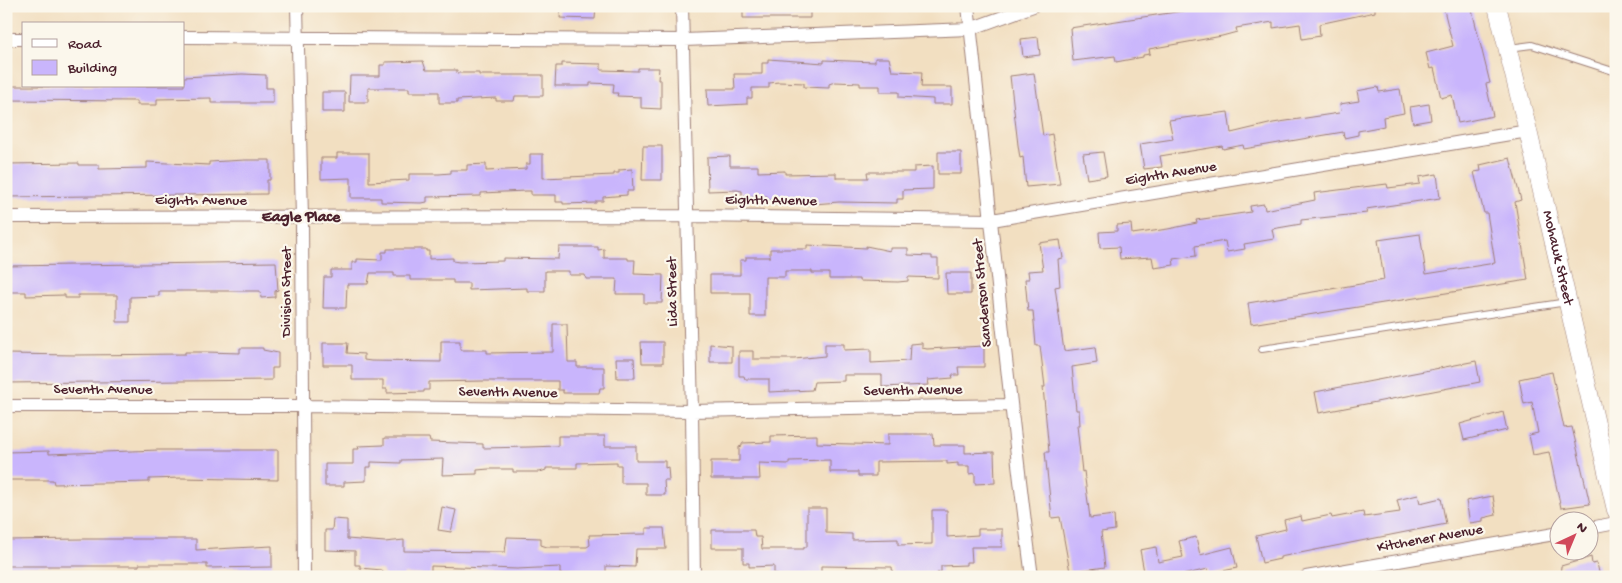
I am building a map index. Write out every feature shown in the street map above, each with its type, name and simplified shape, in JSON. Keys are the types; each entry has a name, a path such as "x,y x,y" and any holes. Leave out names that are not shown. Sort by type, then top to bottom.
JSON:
{"street":[{"name":"Division Street","path":"297,6 302,218 304,577"},
{"name":"Lida Street","path":"682,6 694,577"},
{"name":"Sanderson Street","path":"968,6 1010,405 1032,577"},
{"path":"185,37 297,36 684,40 970,29 1033,6"},
{"name":"Mohawk Street","path":"1497,6 1616,510"},
{"path":"6,39 22,39"},
{"name":"Eighth Avenue","path":"6,217 687,216 992,220 1528,131"},
{"name":"Seventh Avenue","path":"6,406 304,406 692,411 1010,405"},
{"path":"1600,526 1616,523"},
{"name":"Kitchener Avenue","path":"1306,577 1550,535"}],"lane":[{"path":"1507,48 1532,45 1616,72"},
{"path":"1262,349 1568,302"}],"building":[{"path":"561,6 596,6 595,19 560,18"},
{"path":"743,6 810,6 810,18 743,18"},
{"path":"1216,6 1375,6 1375,12 1319,24 1320,36 1302,39 1300,24 1273,28 1273,22 1236,28 1237,32 1222,36 1149,49 1150,54 1143,55 1143,57 1116,62 1115,56 1073,61 1070,28"},
{"path":"1443,6 1471,6 1490,83 1486,84 1493,116 1458,123 1452,95 1441,98 1434,68 1430,69 1426,53 1453,46"},
{"path":"1038,37 1040,55 1023,57 1021,39"},
{"path":"875,58 889,58 892,71 922,72 921,87 952,87 952,104 933,104 933,99 899,97 899,92 880,92 880,86 860,86 860,83 835,82 829,84 829,88 804,87 804,83 779,82 769,83 769,88 752,88 752,98 747,98 747,104 708,106 707,89 735,89 734,74 762,74 762,63 768,63 768,59 824,63 824,60 875,62"},
{"path":"423,61 426,70 457,70 457,73 479,73 479,75 543,75 543,96 515,96 514,101 496,101 496,98 457,100 457,103 439,103 439,92 409,92 409,88 368,88 368,102 349,102 350,76 380,76 380,65 385,65 385,62"},
{"path":"562,63 601,64 601,70 638,71 638,68 659,68 658,80 661,80 661,109 641,108 641,97 617,96 618,93 613,93 614,84 590,83 590,86 555,86 556,66 562,66"},
{"path":"1034,73 1043,136 1052,134 1060,184 1026,187 1023,157 1020,158 1018,145 1010,76"},
{"path":"242,74 266,75 266,88 273,88 273,103 211,103 211,98 157,99 157,105 137,105 137,101 6,100 6,86 22,86 22,88 185,88 185,77"},
{"path":"1378,87 1379,92 1400,89 1404,113 1383,117 1384,126 1358,131 1358,135 1344,138 1343,132 1244,149 1243,145 1223,149 1222,146 1160,156 1162,167 1144,169 1140,144 1173,139 1169,120 1228,112 1231,133 1273,123 1339,113 1341,111 1340,104 1359,101 1357,91"},
{"path":"322,92 345,92 345,112 322,112"},
{"path":"1429,104 1431,120 1413,123 1410,107"},
{"path":"643,146 662,146 662,180 642,180"},
{"path":"938,152 961,152 961,174 938,174"},
{"path":"1103,152 1107,176 1087,179 1083,154"},
{"path":"337,153 369,153 369,182 409,180 409,174 451,173 451,170 467,170 467,165 486,164 486,171 526,169 526,164 530,164 530,154 543,154 543,178 614,175 614,173 619,173 619,170 632,169 633,191 627,191 627,195 603,197 603,201 596,201 596,203 563,204 563,202 556,202 556,195 531,195 531,191 481,193 481,196 427,197 427,202 422,203 381,202 381,198 351,198 351,178 321,179 321,158 337,158"},
{"path":"730,156 730,166 758,166 758,172 785,171 785,174 836,173 836,178 868,178 867,172 914,172 914,167 933,166 933,189 903,190 903,199 897,199 897,203 839,202 801,205 801,203 773,203 772,200 767,200 767,196 742,196 742,191 737,190 708,191 707,157"},
{"path":"1510,158 1521,200 1515,202 1528,280 1251,324 1248,303 1384,280 1378,240 1420,234 1426,274 1495,263 1487,213 1484,213 1474,172 1481,171 1480,165"},
{"path":"270,160 270,180 267,180 267,194 6,197 6,164 79,163 79,165 99,165 99,169 147,168 147,162 209,165 209,162"},
{"path":"1437,174 1440,198 1366,209 1367,213 1301,220 1301,224 1272,229 1274,239 1244,244 1245,249 1227,252 1225,241 1195,246 1196,256 1173,259 1174,265 1154,268 1152,257 1120,259 1119,247 1100,248 1099,232 1117,231 1117,225 1131,224 1132,234 1168,229 1197,223 1196,220 1251,212 1250,206 1264,204 1265,210 1315,200 1314,193 1387,184 1388,188 1420,184 1419,177"},
{"path":"1060,240 1063,258 1058,259 1060,286 1055,287 1064,351 1095,347 1097,363 1072,367 1076,410 1079,410 1080,425 1077,425 1082,472 1084,471 1090,518 1114,515 1115,530 1101,532 1105,567 1070,572 1060,517 1052,518 1045,452 1049,452 1043,387 1045,387 1040,346 1036,346 1033,311 1028,311 1025,279 1029,279 1028,271 1043,270 1039,243"},
{"path":"807,245 866,248 866,246 890,251 890,248 908,248 908,255 932,256 932,259 938,259 938,278 908,277 908,281 898,282 859,281 859,279 829,279 829,273 785,271 785,277 765,277 765,316 750,316 750,293 710,293 710,275 740,275 740,260 746,260 746,257 770,257 770,249 807,249"},
{"path":"559,247 598,247 598,250 604,249 604,258 628,258 628,260 635,260 634,274 663,275 662,303 644,303 644,294 616,294 617,279 586,279 585,275 569,275 569,271 545,271 545,291 527,291 527,288 469,290 469,283 453,283 453,280 410,280 410,276 394,276 394,273 370,273 368,284 347,284 346,308 323,308 324,277 331,277 331,270 352,270 352,262 357,262 357,259 382,260 382,252 387,252 387,249 426,249 426,251 429,251 429,259 453,258 453,261 459,262 503,261 503,258 558,259"},
{"path":"276,262 278,290 275,291 275,297 261,298 260,291 159,291 159,296 130,297 130,322 117,322 117,295 78,295 78,298 65,298 65,295 26,296 26,292 6,292 6,266"},
{"path":"946,273 971,273 971,294 947,294"},
{"path":"553,324 567,324 568,362 577,362 577,367 604,367 604,388 600,388 599,393 563,393 563,390 558,390 558,381 484,381 429,382 429,390 424,390 424,392 387,393 387,389 383,389 383,380 352,380 352,365 323,365 323,343 348,343 347,353 364,354 364,360 371,361 441,362 441,341 460,341 460,350 487,350 487,353 553,352"},
{"path":"641,342 663,342 663,363 642,363"},
{"path":"922,343 922,348 927,349 984,346 984,367 958,367 959,375 952,375 953,378 928,380 929,385 882,387 882,375 844,375 844,381 814,382 812,390 769,392 769,379 745,379 744,376 739,376 739,351 753,351 753,359 794,359 825,356 825,344 844,344 844,350 871,349 871,363 909,361 910,344"},
{"path":"710,344 732,346 732,362 710,362"},
{"path":"240,348 263,348 263,350 278,353 278,368 272,368 272,380 6,383 6,354 240,353"},
{"path":"616,358 634,358 635,378 617,378"},
{"path":"1476,361 1480,382 1319,413 1315,392"},
{"path":"1552,372 1564,428 1572,427 1590,504 1561,508 1549,452 1533,455 1529,435 1538,433 1532,402 1524,404 1519,379"},
{"path":"1503,412 1507,430 1464,440 1460,424"},
{"path":"888,434 933,434 934,445 965,445 965,453 994,452 995,483 975,484 975,473 969,474 969,466 958,466 958,463 947,464 947,461 876,462 876,476 858,476 858,472 830,472 830,460 789,461 789,464 759,463 760,479 711,479 711,461 739,461 739,447 742,446 742,443 771,442 771,436 817,435 817,443 888,445"},
{"path":"558,436 605,436 605,446 636,446 636,461 665,461 665,468 668,467 669,480 664,480 665,495 646,495 646,483 621,483 621,465 617,465 617,462 577,463 577,468 546,468 546,470 540,472 513,472 513,469 489,469 477,470 477,474 442,475 443,459 401,460 401,463 371,462 371,467 366,467 366,481 344,482 344,486 325,486 325,464 353,464 353,449 359,449 358,446 384,445 384,438 429,438 430,442 483,444 483,448 558,446"},
{"path":"158,450 278,450 278,480 182,478 149,479 149,482 54,484 53,480 6,480 6,452 49,451 49,454"},
{"path":"1418,495 1420,503 1441,498 1446,524 1280,557 1280,559 1262,563 1256,536 1286,529 1284,520 1301,516 1302,521 1331,515 1332,518 1363,512 1364,517 1400,512 1397,500"},
{"path":"1493,496 1496,515 1483,518 1483,521 1470,523 1466,501"},
{"path":"442,507 456,510 451,532 438,530"},
{"path":"807,508 826,508 826,533 852,534 852,540 898,539 898,545 932,544 932,510 947,510 947,537 978,535 978,529 1002,529 1002,547 971,547 972,562 966,562 966,565 941,566 941,572 937,573 937,577 893,577 892,567 821,566 821,577 777,577 777,574 774,574 774,566 749,567 749,563 743,563 743,548 712,548 712,530 754,530 755,537 761,537 762,549 804,549 804,547 807,547"},
{"path":"333,519 347,520 347,539 385,542 404,540 404,551 505,552 507,537 541,538 541,545 547,547 587,547 590,545 589,535 646,534 646,528 664,528 666,549 636,549 635,567 606,566 606,575 560,574 560,567 517,569 431,566 431,575 404,574 403,577 385,577 382,570 360,568 360,565 355,565 355,551 325,550 325,530 332,530"},
{"path":"1196,537 1200,555 1232,547 1237,568 1209,574 1208,569 1174,577 1145,577 1140,550 1156,547 1158,562 1183,557 1179,541"},
{"path":"196,539 196,550 272,546 272,567 207,568 207,564 6,566 6,540"},
{"path":"1581,560 1591,560 1592,564 1597,563 1600,577 1560,577 1561,566"}],"district":[{"name":"Eagle Place","path":"301,218"}]}
